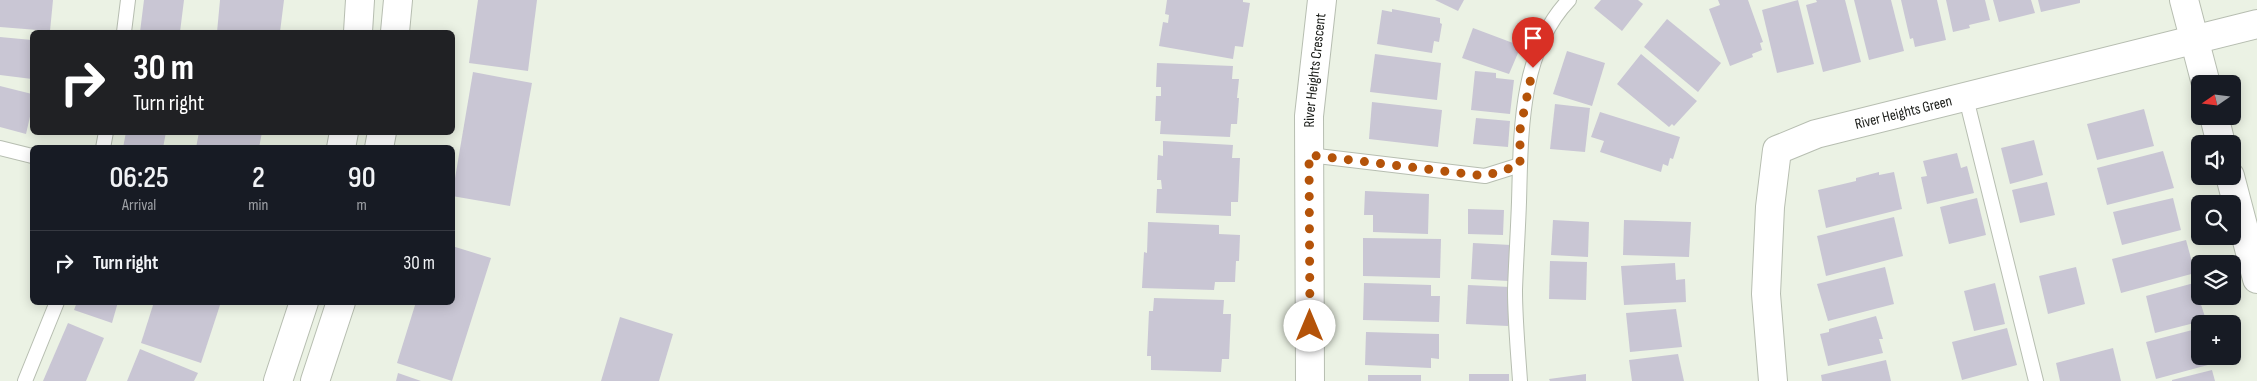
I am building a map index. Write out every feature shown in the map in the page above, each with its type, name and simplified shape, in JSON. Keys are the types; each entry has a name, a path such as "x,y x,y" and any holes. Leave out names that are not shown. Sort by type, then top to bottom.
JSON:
{"street":[{"path":"358,30 360,0"},
{"path":"395,30 398,0"},
{"name":"River Heights Crescent","path":"1310,381 1309,116 1322,0"},
{"path":"2184,0 2204,75"},
{"name":"River Heights Green","path":"1773,381 1766,294 1770,207 1777,150 1816,134 2257,24"},
{"path":"2232,185 2257,279"},
{"path":"278,381 303,305"},
{"path":"315,381 340,305"}],"lane":[{"path":"124,30 128,0"},
{"path":"1520,381 1515,291 1520,130 1529,81 1541,42 1561,8 1569,0"},
{"path":"1966,98 2036,381"},
{"path":"0,148 30,156"},
{"path":"1309,155 1485,176 1520,165"},
{"path":"25,381 56,305"}],"building":[{"path":"0,0 53,0 50,30 0,27"},
{"path":"144,0 184,0 180,30 140,30"},
{"path":"220,0 284,0 280,30 217,30"},
{"path":"478,0 537,0 528,71 469,63"},
{"path":"1167,0 1243,0 1243,2 1250,3 1243,47 1235,46 1233,59 1159,46 1163,22 1168,23 1169,15 1165,14"},
{"path":"1435,0 1464,0 1458,11"},
{"path":"1601,0 1638,0 1643,4 1622,31 1594,8"},
{"path":"1718,0 1748,0 1763,42 1760,43 1762,50 1752,54 1753,57 1730,66 1709,9 1720,5"},
{"path":"1798,0 1814,64 1777,73 1762,10"},
{"path":"1816,0 1845,0 1861,62 1823,72 1806,5 1817,2"},
{"path":"1854,0 1891,0 1904,51 1869,60"},
{"path":"1901,0 1937,0 1946,40 1915,47 1913,38 1910,39"},
{"path":"1946,0 1985,0 1990,20 1969,25 1970,28 1953,32"},
{"path":"1993,0 2031,0 2035,13 1999,22"},
{"path":"2038,0 2080,0 2080,3 2041,12"},
{"path":"1392,9 1440,18 1440,23 1442,24 1439,42 1434,41 1432,53 1377,44 1382,10 1392,12"},
{"path":"1667,19 1721,63 1698,92 1644,47"},
{"path":"1473,28 1521,46 1509,74 1462,58"},
{"path":"0,37 30,40 30,79 0,75"},
{"path":"1567,51 1605,63 1592,106 1553,94"},
{"path":"1375,54 1441,63 1437,100 1370,92"},
{"path":"1641,54 1697,101 1674,126 1672,124 1669,127 1617,84"},
{"path":"1157,63 1233,66 1232,79 1239,79 1237,98 1239,98 1237,124 1231,124 1230,137 1160,134 1161,121 1155,121 1156,96 1161,96 1161,87 1156,87"},
{"path":"1475,71 1496,73 1496,78 1514,80 1510,114 1471,110"},
{"path":"473,72 532,83 510,206 455,197 455,178"},
{"path":"0,86 30,94 30,117 26,134 0,127"},
{"path":"1372,102 1442,110 1438,147 1369,139"},
{"path":"1555,104 1590,108 1585,152 1550,149"},
{"path":"2144,109 2154,146 2097,160 2087,124"},
{"path":"1600,112 1680,137 1673,159 1670,158 1668,166 1663,164 1661,172 1600,152 1604,141 1591,137"},
{"path":"1476,118 1510,121 1508,147 1473,144"},
{"path":"125,135 165,135 164,145 124,145"},
{"path":"198,135 261,135 260,145 197,145"},
{"path":"2034,140 2043,175 2010,184 2001,148"},
{"path":"1163,141 1233,145 1232,158 1240,158 1238,202 1231,202 1231,216 1156,213 1157,189 1162,189 1161,180 1157,180 1158,155 1163,156"},
{"path":"2163,151 2174,188 2107,205 2097,168"},
{"path":"1957,153 1961,168 1967,166 1974,193 1927,204 1921,177 1927,176 1923,161"},
{"path":"1879,172 1879,175 1894,172 1902,209 1826,228 1818,190 1856,181 1856,178"},
{"path":"2047,182 2055,215 2020,223 2012,190"},
{"path":"1365,191 1429,194 1428,234 1373,232 1373,215 1364,215"},
{"path":"1977,198 1986,235 1949,244 1940,207"},
{"path":"2173,198 2181,230 2122,245 2113,212"},
{"path":"1468,209 1504,210 1503,235 1468,234"},
{"path":"1894,217 1903,256 1826,276 1817,236"},
{"path":"1553,220 1589,222 1588,257 1551,255"},
{"path":"1624,220 1691,222 1689,257 1623,255"},
{"path":"1148,222 1219,225 1219,234 1240,235 1239,261 1236,261 1235,282 1215,282 1214,290 1142,288 1144,252 1147,253"},
{"path":"1363,238 1441,239 1440,278 1363,276"},
{"path":"2186,240 2191,258 2191,274 2121,293 2112,259"},
{"path":"1473,243 1511,245 1509,281 1471,279"},
{"path":"455,247 491,258 452,381 397,363 415,305 455,305"},
{"path":"1550,261 1587,262 1586,300 1549,299"},
{"path":"1675,263 1676,280 1685,279 1686,302 1624,305 1621,266"},
{"path":"1885,267 1894,304 1828,321 1817,284"},
{"path":"2076,267 2085,304 2048,314 2039,276"},
{"path":"1364,283 1431,285 1431,296 1440,296 1439,322 1363,320"},
{"path":"1995,283 2005,324 1974,331 1964,291"},
{"path":"2191,284 2191,305 2201,305 2204,315 2191,315 2191,324 2155,333 2146,296"},
{"path":"1468,285 1510,287 1508,326 1466,324"},
{"path":"1154,298 1224,300 1223,314 1231,314 1229,359 1222,359 1221,372 1151,370 1151,356 1147,356 1149,311 1153,311"},
{"path":"76,305 117,305 112,323 74,310"},
{"path":"153,305 220,305 201,363 141,343"},
{"path":"1676,309 1682,347 1630,352 1626,313"},
{"path":"1876,316 1883,339 1879,339 1883,353 1828,366 1820,334 1829,332 1829,329"},
{"path":"620,317 673,334 659,381 601,381"},
{"path":"68,323 104,338 86,381 43,381"},
{"path":"2007,328 2017,365 1962,380 1952,342"},
{"path":"2191,330 2191,365 2208,365 2156,379 2146,342"},
{"path":"1366,332 1439,334 1439,359 1431,358 1431,368 1365,365"},
{"path":"2113,348 2121,381 2060,381 2056,363"},
{"path":"140,349 198,373 194,381 127,381"},
{"path":"1678,354 1684,381 1632,381 1629,360"},
{"path":"1886,360 1891,381 1822,381 1821,375"},
{"path":"2212,370 2215,381 2172,381 2172,380"},
{"path":"398,373 421,381 396,381"},
{"path":"1469,374 1509,374 1509,381 1469,381"},
{"path":"1586,374 1586,381 1550,381 1549,379"},
{"path":"1368,375 1421,375 1421,381 1368,381"}],"route":[{"path":"1310,326 1309,155 1485,176 1520,165 1520,130 1533,68"}]}
